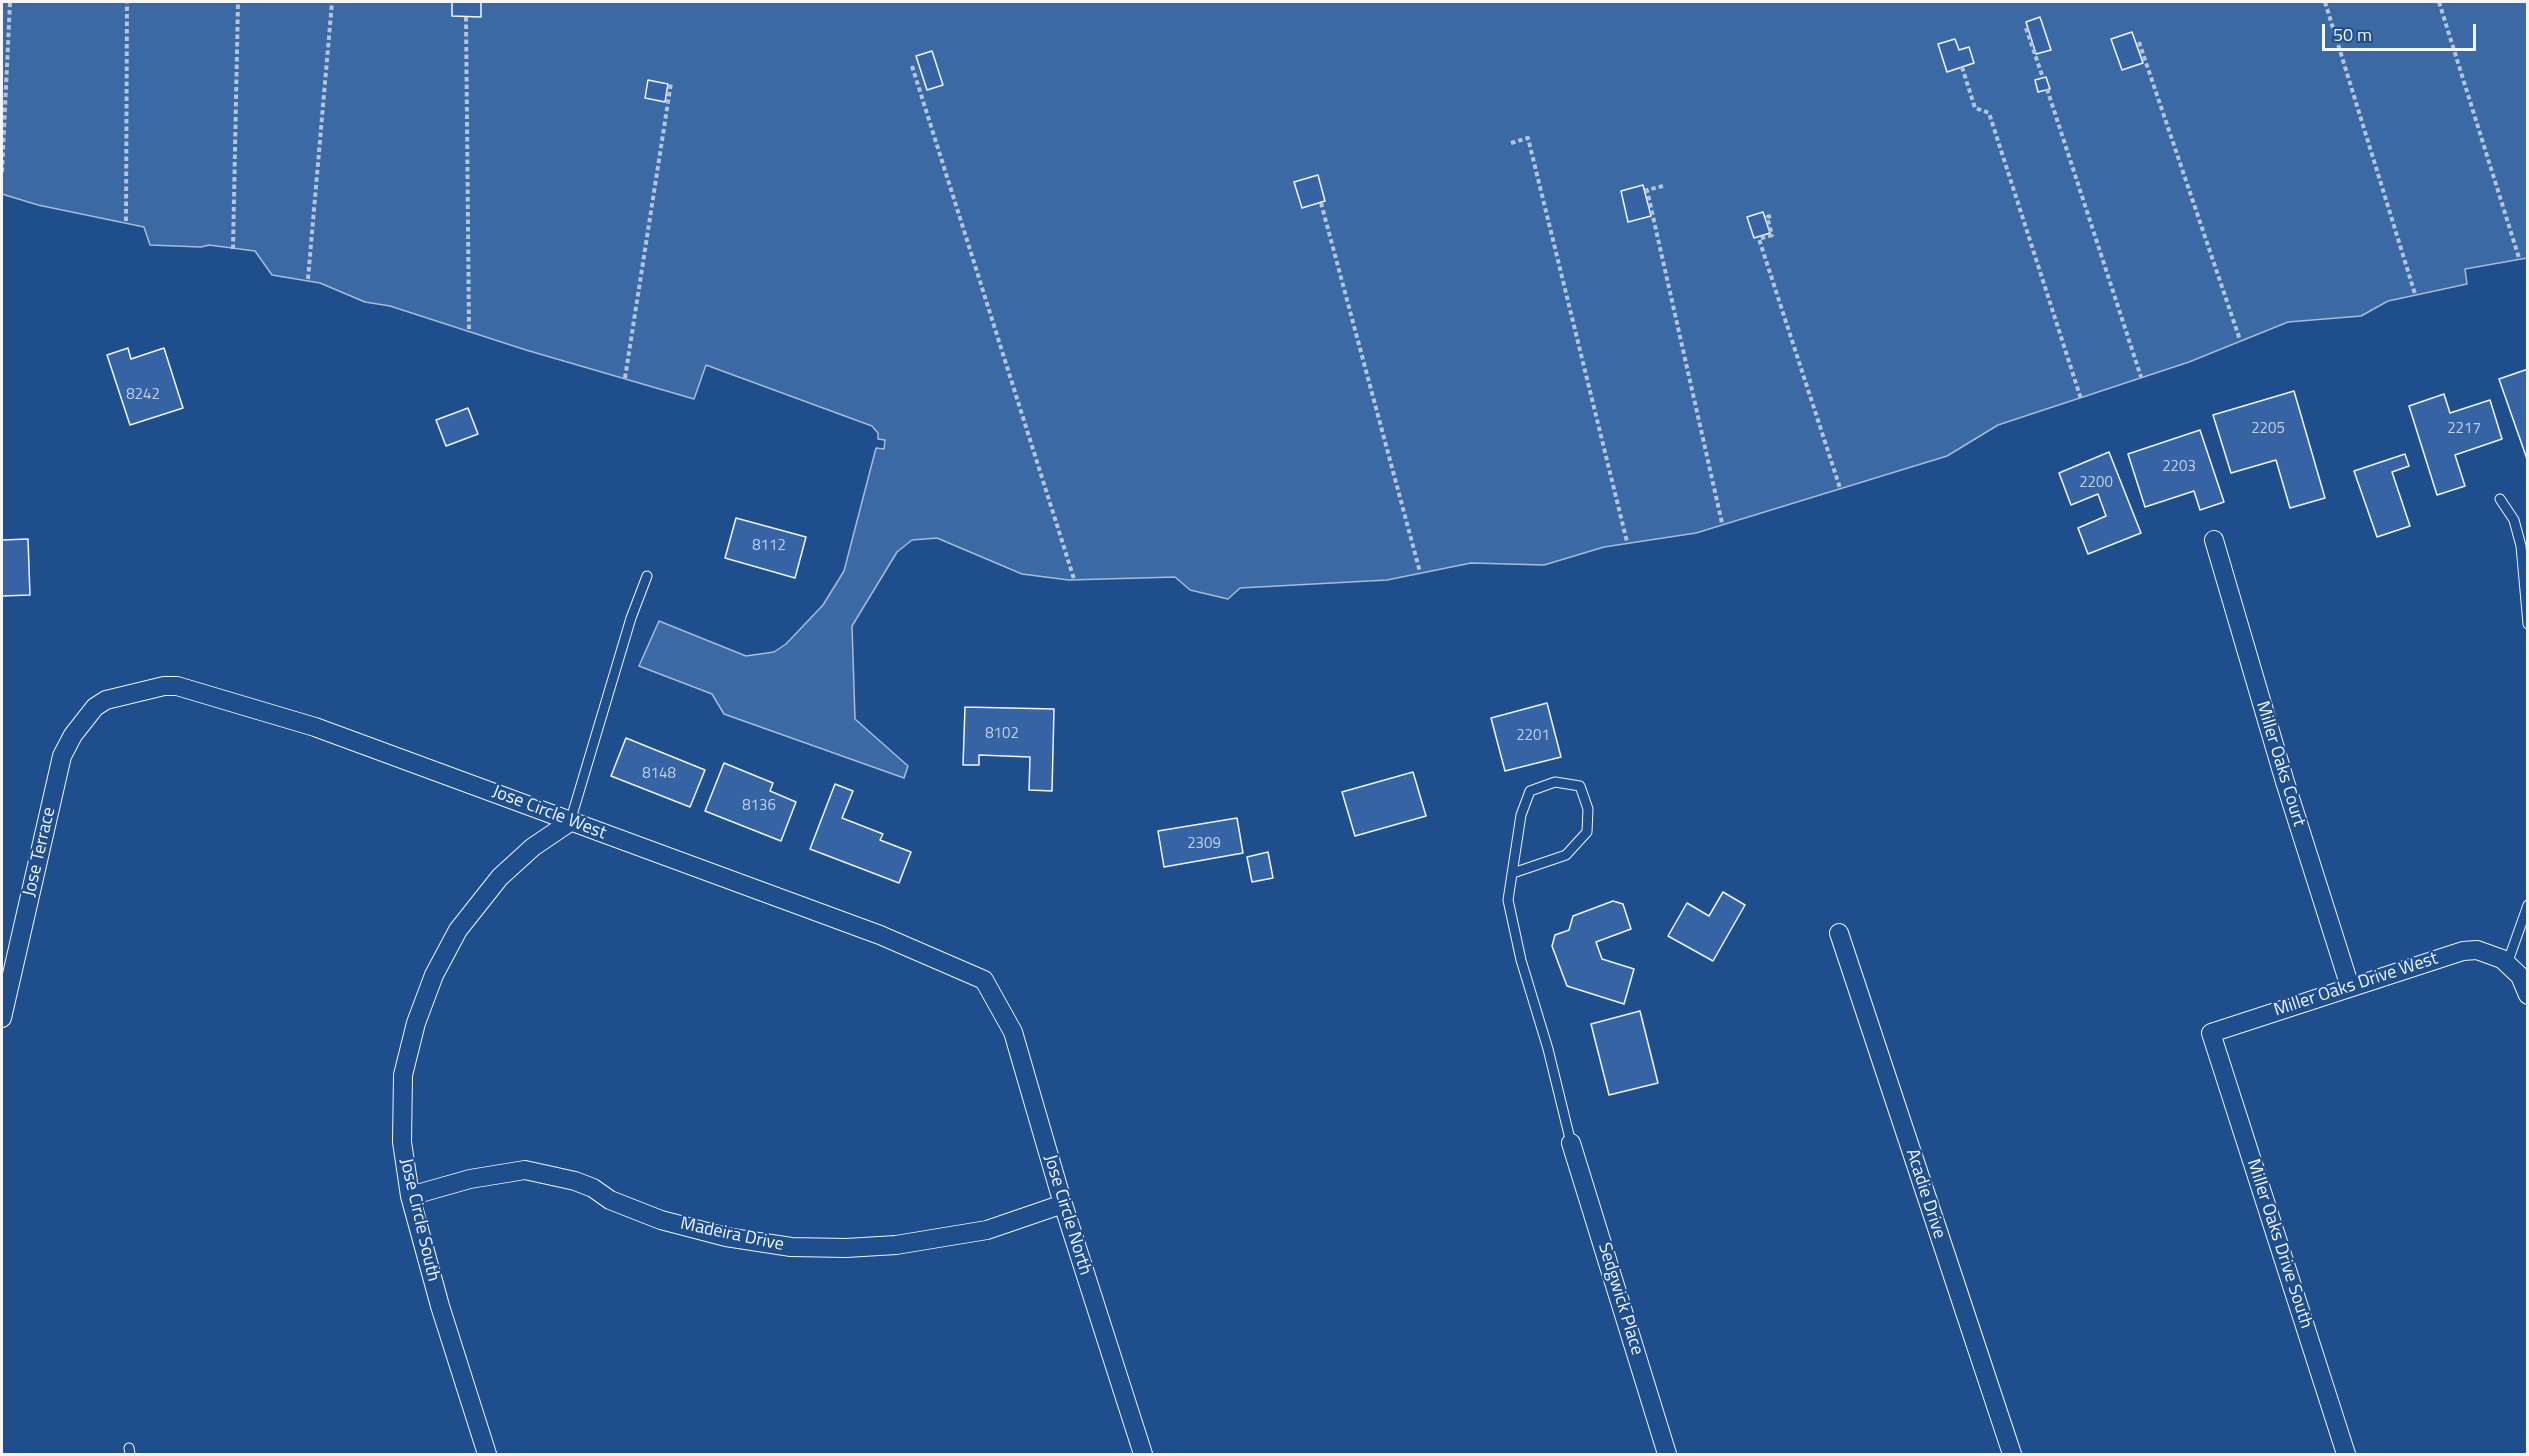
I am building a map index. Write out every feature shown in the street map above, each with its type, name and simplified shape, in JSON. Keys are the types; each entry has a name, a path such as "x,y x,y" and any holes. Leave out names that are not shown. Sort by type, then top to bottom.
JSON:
{"street":[{"name":"Miller Oaks Court","path":"2214,540 2284,782 2350,987"},
{"name":"Jose Circle West","path":"106,700 147,689 177,686 315,727 880,934 984,980"},
{"name":"Jose Terrace","path":"2,1018 62,756 83,720 106,700"},
{"name":"Jose Circle South","path":"487,1455 440,1306 410,1196 402,1142 403,1075 416,1023 434,975 458,930 500,877 533,847 570,822"},
{"name":"Acadie Drive","path":"1839,933 2012,1455"},
{"name":"Miller Oaks Drive West","path":"2211,1033 2463,951 2477,950 2505,962"},
{"path":"2505,962 2520,976 2528,995"},
{"name":"Jose Circle North","path":"984,980 1013,1032 1063,1204 1143,1455"},
{"name":"Miller Oaks Drive South","path":"2211,1033 2346,1455"},
{"name":"Sedgwick Place","path":"1571,1143 1667,1455"},
{"name":"Madeira Drive","path":"410,1196 470,1179 525,1170 575,1181 593,1188 610,1200 661,1220 726,1237 791,1248 896,1245 987,1230 1063,1204"}],"lane":[{"path":"2500,499 2514,520 2521,546 2528,624"},
{"path":"570,822 631,618 647,576"},
{"path":"1513,873 1566,855 1587,832 1588,809 1580,786 1556,782 1530,791 1521,815 1508,900 1521,960 1548,1049 1571,1143"},
{"path":"2505,962 2528,905"}],"path":[{"path":"2,172 10,2"},
{"path":"126,221 127,2"},
{"path":"233,249 238,2"},
{"path":"308,279 333,2"},
{"path":"2325,2 2415,294"},
{"path":"2439,2 2519,258"},
{"path":"466,17 469,330"},
{"path":"2026,28 2043,78"},
{"path":"2139,42 2240,340"},
{"path":"912,66 1074,579"},
{"path":"1962,67 1975,108 1989,113 2080,399"},
{"path":"626,378 671,83"},
{"path":"2047,89 2141,377"},
{"path":"1511,143 1528,138 1627,542"},
{"path":"1663,186 1647,190 1722,523"},
{"path":"1321,203 1420,572"},
{"path":"1771,216 1767,218 1772,235 1759,239 1840,488"}],"water":[{"path":"2,2 2527,2 2527,258 2465,269 2467,284 2388,301 2361,316 2288,322 2189,362 1998,425 1947,456 1696,533 1604,547 1544,565 1471,563 1387,580 1240,588 1228,599 1190,590 1175,577 1069,580 1022,574 937,538 912,540 897,552 852,626 855,719 908,766 904,778 724,714 712,694 639,666 659,621 746,656 774,652 786,644 823,605 844,571 876,448 884,449 885,440 878,439 878,433 872,426 706,365 694,399 526,350 390,306 365,302 320,283 272,275 255,251 209,245 201,247 150,245 144,227 38,205 2,194"}],"building":[{"path":"452,2 481,2 481,17 452,16"},
{"path":"2040,17 2051,50 2036,54 2026,22"},
{"path":"2132,32 2143,63 2122,70 2111,39"},
{"path":"1955,39 1959,50 1969,47 1974,63 1947,72 1938,44"},
{"path":"932,51 943,85 927,90 916,56"},
{"path":"2046,77 2050,89 2038,92 2035,80"},
{"path":"648,80 668,84 665,102 645,98"},
{"path":"1318,175 1325,201 1302,208 1294,182"},
{"path":"1643,185 1651,216 1628,222 1621,191"},
{"path":"1763,212 1770,233 1754,238 1747,217"},
{"path":"128,348 131,359 164,348 183,408 130,425 107,355"},
{"path":"2528,369 2528,462 2499,379"},
{"path":"2294,391 2325,498 2290,508 2276,460 2231,473 2213,415"},
{"path":"2444,394 2450,413 2490,400 2502,439 2455,455 2465,486 2437,495 2409,406"},
{"path":"468,408 478,434 446,446 436,420"},
{"path":"2200,430 2224,502 2200,510 2194,491 2145,507 2128,454"},
{"path":"2109,452 2141,533 2088,554 2078,528 2106,516 2098,494 2071,505 2059,473"},
{"path":"2405,454 2409,466 2392,472 2410,526 2377,537 2354,471"},
{"path":"736,518 806,537 795,578 725,558"},
{"path":"28,539 30,595 2,596 2,540"},
{"path":"1547,703 1561,757 1505,771 1491,718"},
{"path":"965,707 1054,709 1052,791 1029,790 1030,757 979,755 979,765 963,765"},
{"path":"626,738 705,770 690,807 611,776"},
{"path":"724,763 773,783 770,791 796,802 781,841 705,811"},
{"path":"1413,772 1426,816 1355,836 1342,792"},
{"path":"835,784 853,791 842,818 883,834 880,840 911,852 899,883 810,849"},
{"path":"1237,818 1243,853 1164,867 1158,831"},
{"path":"1268,852 1273,878 1252,882 1247,857"},
{"path":"1723,892 1745,905 1713,961 1668,936 1687,903 1709,916"},
{"path":"1613,901 1623,904 1631,929 1596,942 1602,959 1634,969 1624,1004 1567,986 1552,946 1555,935 1569,930 1573,916"},
{"path":"1640,1011 1658,1083 1609,1095 1591,1024"}]}
